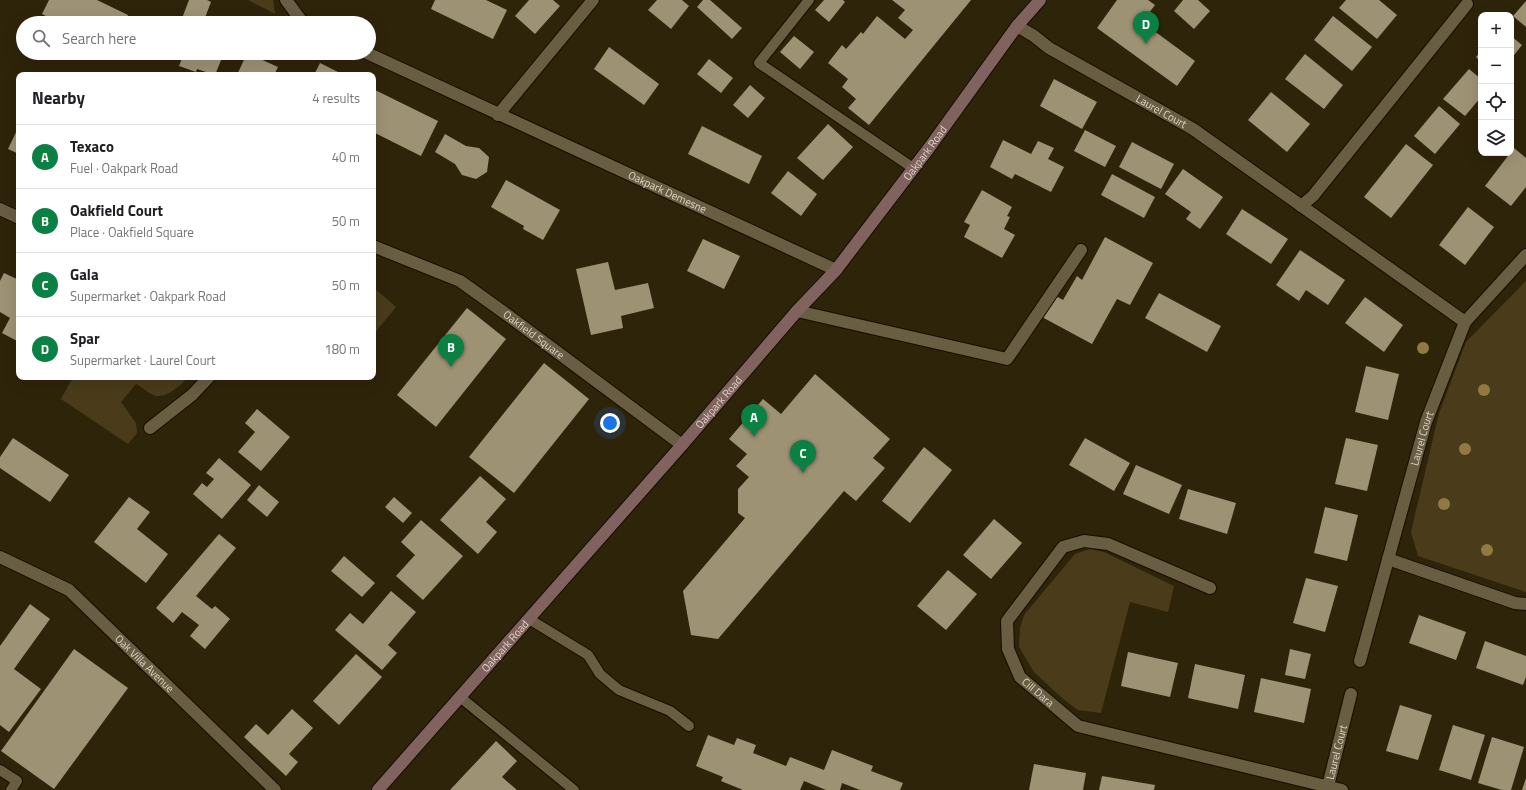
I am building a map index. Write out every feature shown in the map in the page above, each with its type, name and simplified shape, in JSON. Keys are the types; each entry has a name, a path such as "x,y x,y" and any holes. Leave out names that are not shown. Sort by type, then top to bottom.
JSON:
{"main road":[{"name":"Oakpark Road","path":"378,790 682,445 797,311 836,270 1017,26 1040,0"}],"street":[{"path":"498,115 593,0"},
{"path":"287,1 298,16"},
{"path":"1301,206 1313,196 1467,4"},
{"name":"Laurel Court","path":"1017,26 1034,36 1049,48 1193,129 1465,322"},
{"name":"Oakpark Demesne","path":"376,58 836,270"},
{"path":"0,209 16,217"},
{"name":"Oakfield Square","path":"376,247 460,281 682,445"},
{"path":"797,311 1007,359 1081,250"},
{"name":"Laurel Court","path":"1360,661 1426,422 1465,322 1526,255"},
{"path":"150,428 192,395 206,380"},
{"name":"Cill Dara","path":"1210,588 1108,544 1084,541 1063,547 1007,621 1008,649 1020,677 1078,726 1327,789"},
{"name":"Oak Villa Avenue","path":"0,557 69,590 275,790"},
{"path":"1388,559 1515,603 1526,604"},
{"name":"Laurel Court","path":"1342,790 1327,789 1351,694"}],"lane":[{"path":"809,0 759,63 913,168"},
{"path":"529,619 588,656 600,674 619,690 670,711 689,726"},
{"path":"460,697 574,790"},
{"path":"0,770 17,781 11,790"}],"shaded area":[{"path":"248,0 273,0 275,14"},
{"path":"1526,281 1526,592 1418,556 1411,532 1439,413 1466,342"},
{"path":"376,290 396,307 376,331"},
{"path":"71,380 186,380 168,394 158,396 153,395 136,384 121,402 136,423 137,433 128,444 61,399"},
{"path":"1090,549 1104,552 1174,586 1168,612 1130,602 1101,713 1078,710 1062,698 1034,672 1019,647 1020,628 1024,615 1075,554"}],"building":[{"path":"49,0 97,0 128,15 46,16 42,14"},
{"path":"189,0 207,0 211,2 206,16 183,16"},
{"path":"435,0 486,0 507,10 493,39 431,9"},
{"path":"529,0 553,0 560,6 535,34 515,16"},
{"path":"657,0 682,0 689,6 671,29 648,10"},
{"path":"703,0 710,0 742,28 732,39 697,7"},
{"path":"824,0 843,0 845,2 829,22 815,10"},
{"path":"892,0 971,0 869,125 848,108 856,99 842,87 848,79 828,63 842,45 846,49 861,32 863,34 877,16 905,39 913,30 898,18 905,10"},
{"path":"1117,0 1148,0 1155,5 1142,22 1195,61 1177,86 1097,28"},
{"path":"1183,0 1198,0 1210,11 1194,29 1174,11"},
{"path":"1346,0 1379,0 1397,15 1377,39 1339,8"},
{"path":"1526,1 1526,27 1514,17 1514,15"},
{"path":"1333,16 1372,47 1352,71 1314,40"},
{"path":"794,36 814,52 800,69 780,52"},
{"path":"1514,38 1522,45 1514,55"},
{"path":"609,47 659,84 644,105 594,69"},
{"path":"1305,54 1343,85 1324,109 1285,79"},
{"path":"709,59 733,78 721,93 697,74"},
{"path":"181,60 221,60 216,72 206,72 197,69 196,72 179,66"},
{"path":"244,60 262,60 278,67 276,72 238,72"},
{"path":"320,63 338,72 316,72"},
{"path":"1469,69 1478,76 1478,101 1465,116 1443,99"},
{"path":"1054,79 1097,102 1082,129 1040,106"},
{"path":"750,85 765,98 748,118 733,105"},
{"path":"376,90 438,121 421,156 376,134"},
{"path":"1271,92 1310,124 1287,152 1248,120"},
{"path":"1439,106 1460,124 1435,154 1414,136"},
{"path":"828,124 853,147 823,180 797,158"},
{"path":"702,126 762,156 749,184 688,154"},
{"path":"1085,130 1116,146 1105,167 1074,151"},
{"path":"16,132 16,153 8,149"},
{"path":"445,134 466,146 479,148 489,157 487,172 476,179 462,175 455,164 435,152"},
{"path":"1003,140 1031,154 1038,141 1054,148 1048,159 1064,167 1051,192 1015,174 1012,179 990,167"},
{"path":"1132,142 1174,164 1161,189 1119,167"},
{"path":"1406,144 1433,165 1391,218 1364,197"},
{"path":"1514,148 1526,158 1526,187 1511,206 1485,186 1508,156 1514,156"},
{"path":"1183,169 1223,197 1200,229 1186,219 1191,212 1165,194"},
{"path":"788,171 817,194 801,216 771,193"},
{"path":"1112,174 1155,197 1144,218 1101,195"},
{"path":"506,180 560,210 543,240 523,229 524,226 491,207"},
{"path":"982,190 1012,207 1007,216 1010,217 1004,229 1015,235 1002,258 964,237 970,225 964,222"},
{"path":"1468,207 1494,227 1465,265 1439,245"},
{"path":"1242,209 1288,239 1271,264 1226,234"},
{"path":"1105,237 1153,263 1130,305 1117,299 1092,344 1042,317 1054,295 1063,300 1077,276 1082,280"},
{"path":"703,239 740,256 724,289 687,271"},
{"path":"1300,250 1345,280 1328,305 1306,290 1299,301 1276,285"},
{"path":"608,262 615,290 648,283 654,308 621,316 623,328 591,335 576,269"},
{"path":"4,273 16,279 16,340 2,333 10,318 0,312 0,281"},
{"path":"1159,293 1221,326 1207,352 1145,318"},
{"path":"1365,297 1403,325 1384,352 1345,323"},
{"path":"467,308 506,339 436,427 397,395"},
{"path":"544,363 589,399 514,493 469,457"},
{"path":"1366,366 1399,374 1388,420 1355,412"},
{"path":"815,374 890,439 873,458 885,468 856,501 844,491 718,639 691,635 683,591 745,518 738,513 738,489 749,477 736,466 747,454 729,439 763,399 781,414"},
{"path":"257,409 290,437 261,471 238,452 255,432 245,423"},
{"path":"13,438 69,475 50,502 0,468 0,457"},
{"path":"1085,438 1130,463 1114,491 1069,465"},
{"path":"1346,438 1378,445 1367,491 1335,484"},
{"path":"924,447 952,470 910,523 882,501"},
{"path":"219,458 251,485 222,519 193,494 202,483 207,487 214,479 206,473"},
{"path":"1136,465 1182,485 1169,514 1123,494"},
{"path":"480,476 506,499 486,522 497,532 478,554 440,520"},
{"path":"259,485 279,502 267,517 247,500"},
{"path":"1188,489 1236,503 1227,534 1179,519"},
{"path":"129,497 150,512 137,529 168,554 146,583 94,542"},
{"path":"394,497 412,513 403,523 385,507"},
{"path":"1325,507 1358,515 1347,561 1314,553"},
{"path":"994,519 1022,543 991,579 963,555"},
{"path":"421,520 463,556 423,600 396,576 415,555 401,542"},
{"path":"219,534 236,548 196,596 212,609 215,606 230,619 205,649 190,636 199,625 182,612 173,623 156,608"},
{"path":"344,556 375,583 362,597 331,571"},
{"path":"948,570 977,594 946,630 917,606"},
{"path":"1306,578 1338,586 1325,632 1293,623"},
{"path":"391,591 416,612 388,645 397,653 382,670 335,630 350,613 363,624"},
{"path":"30,604 50,619 14,669 41,689 9,732 0,725 0,646"},
{"path":"1419,615 1466,632 1456,660 1409,643"},
{"path":"1485,641 1526,656 1526,677 1523,685 1476,668"},
{"path":"74,649 128,688 54,789 1,751"},
{"path":"1290,649 1311,654 1305,679 1285,675"},
{"path":"1128,652 1178,663 1170,697 1121,686"},
{"path":"356,654 382,677 339,725 313,701"},
{"path":"1195,664 1245,675 1238,709 1188,698"},
{"path":"1261,678 1311,689 1304,723 1254,712"},
{"path":"1400,705 1432,715 1418,760 1386,751"},
{"path":"292,709 313,728 289,754 298,762 286,776 244,737 256,724 268,735"},
{"path":"1453,725 1485,735 1471,780 1439,770"},
{"path":"708,735 734,745 737,738 756,745 753,753 786,766 790,757 824,770 832,750 873,766 871,771 903,783 900,790 860,790 842,783 840,790 826,790 804,781 800,790 743,790 721,781 723,777 696,766"},
{"path":"1492,737 1524,747 1511,790 1502,790 1478,783"},
{"path":"496,741 517,761 502,777 517,790 450,790"},
{"path":"1034,764 1086,773 1083,790 1029,790"},
{"path":"1102,776 1155,785 1154,790 1099,790"},
{"path":"1526,778 1526,790 1522,790"}],"place":[{"name":"Spar","path":"1146,44"},
{"name":"Oakfield Court","path":"451,367"},
{"name":"Texaco","path":"754,437"},
{"name":"Gala","path":"803,473"}]}
